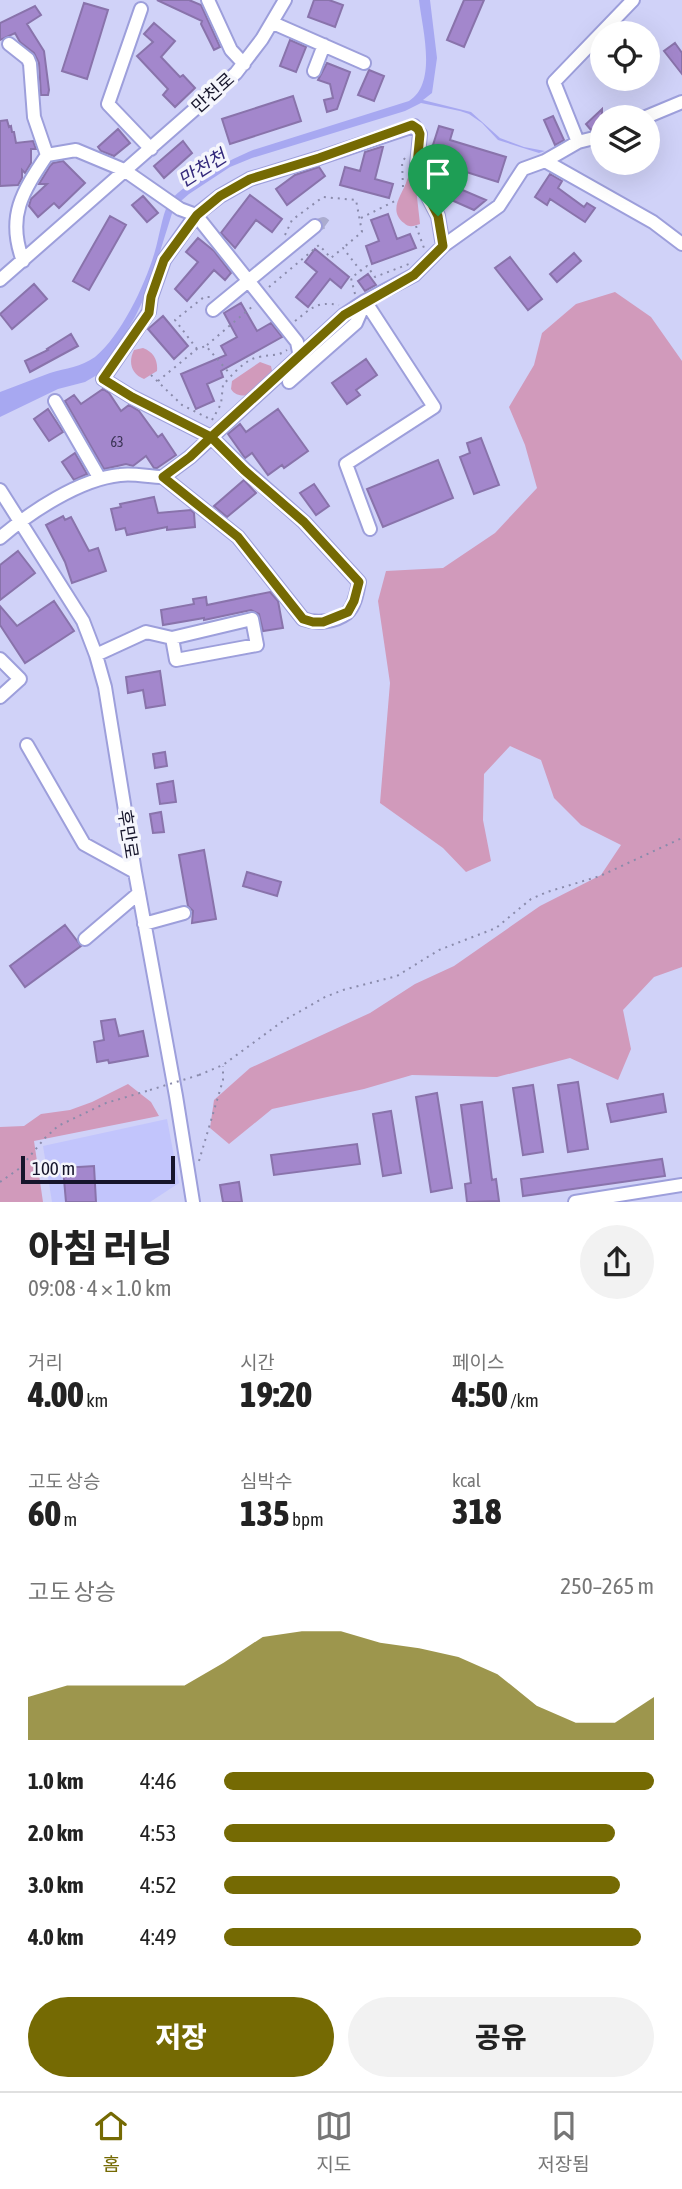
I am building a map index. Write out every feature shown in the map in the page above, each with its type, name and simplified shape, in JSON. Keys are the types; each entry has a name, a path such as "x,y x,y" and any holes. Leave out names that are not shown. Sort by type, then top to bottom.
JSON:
{"street":[{"path":"208,0 231,50 244,64"},
{"name":"만천로","path":"0,280 244,64 273,23 285,0"},
{"path":"578,142 555,81 633,0"},
{"path":"141,9 107,104 151,149"},
{"path":"273,23 364,63"},
{"path":"9,44 28,59 30,64 34,117 47,155"},
{"path":"314,71 324,45"},
{"path":"660,112 682,103"},
{"path":"0,538 20,521 88,482 121,475 163,477 238,537 303,619 323,622 348,612 359,582 304,522 211,437 132,397 103,379 149,313 151,297 164,260 197,215 225,192 250,179 412,125 420,131 417,165 421,183 438,216 443,246"},
{"path":"163,477 190,457 359,301 414,275 443,246 499,206 523,169 545,161 578,142 590,139"},
{"path":"23,261 16,232 18,206 26,186 47,155 76,150 124,170 180,209 197,215 297,342 300,357"},
{"path":"545,161 643,215 682,244"},
{"path":"213,310 316,226"},
{"path":"289,382 356,323 359,301"},
{"path":"359,301 434,407 346,464 369,528"},
{"path":"55,401 100,479"},
{"name":"후만로","path":"0,490 83,621 105,687 193,1202"},
{"path":"96,655 146,632 172,638 252,619 257,645 176,660 172,638"},
{"path":"0,659 20,679 0,697"},
{"path":"27,745 84,844 135,872"},
{"path":"85,939 139,893"},
{"path":"144,924 184,913"},
{"path":"575,1202 623,1198 682,1188"}],"path":[{"path":"360,218 397,200"},
{"path":"416,226 424,247 423,253"},
{"path":"158,381 197,349 206,346 319,245 331,258 343,248 361,271"},
{"path":"359,301 355,296 351,278 367,267 375,277 416,261"},
{"path":"286,329 318,304 343,306"},
{"path":"211,437 212,420 221,404 223,385 257,357 280,356 297,342"},
{"path":"206,346 232,376"},
{"path":"151,376 182,405 212,420"},
{"path":"0,1182 20,1168 58,1126 106,1103 223,1065 283,1021 325,997 397,976 439,950 496,928 531,899 600,876 682,838"},
{"path":"188,1173 198,1162 205,1144 209,1122 223,1080 223,1065"}],"shaded area":[{"path":"419,0 430,0 437,58 432,93 423,100 471,112 500,138 545,151 539,153 498,140 469,114 421,103 405,111 230,167 174,207 148,290 102,372 85,382 58,389 0,417 0,392 84,363 105,348 123,323 145,278 168,204 183,189 253,150 409,101 418,93 426,69"},
{"path":"410,169 414,170 420,224 412,226 406,225 399,218 396,207"},
{"path":"615,292 651,317 682,361 682,967 654,977 623,1010 631,1049 618,1080 570,1058 497,1077 412,1075 364,1089 272,1109 229,1144 210,1128 214,1100 250,1068 370,1013 415,984 454,966 540,906 601,875 621,845 581,825 554,798 541,760 510,746 484,774 483,820 491,861 466,872 443,848 380,803 390,683 378,601 386,571 443,568 495,533 537,488 525,445 509,407 534,365 542,333 576,304"},
{"path":"143,348 153,354 157,367 157,371 144,379 136,374 131,363 134,350"},
{"path":"260,362 271,366 273,375 250,395 235,393 231,389 232,381"},
{"path":"128,1084 151,1102 159,1116 34,1141 43,1202 0,1202 0,1127 24,1126 41,1114 70,1110"},
{"path":"167,1119 179,1183 150,1202 52,1202 43,1146"}],"building":[{"path":"157,0 189,0 201,5 220,47 214,50 202,21"},
{"path":"314,0 329,0 343,5 335,27 308,17"},
{"path":"464,0 484,0 464,47 447,40"},
{"path":"84,3 108,10 87,79 62,71"},
{"path":"35,6 41,15 27,24 44,51 48,95 41,95 39,63 34,53 20,42 15,33 0,40 0,23"},
{"path":"154,23 175,41 161,57 195,88 175,107 163,95 168,89 137,56 153,42 144,34"},
{"path":"290,40 306,47 296,72 280,66"},
{"path":"675,43 682,53 682,74 664,51"},
{"path":"327,63 350,72 337,109 327,112 324,100 333,98 330,84 318,80"},
{"path":"369,70 384,76 374,101 358,95"},
{"path":"293,96 301,121 230,144 222,119"},
{"path":"553,116 564,140 555,145 544,120"},
{"path":"7,120 14,132 16,143 33,141 36,149 31,149 31,163 25,173 22,170 18,185 0,186 0,121"},
{"path":"439,126 453,130 450,140 506,157 498,182 444,165 442,172 426,167"},
{"path":"118,129 130,143 114,156 101,151 98,147"},
{"path":"183,141 192,153 164,178 154,166"},
{"path":"381,147 375,179 393,184 389,198 340,185 345,167 360,171 365,152"},
{"path":"63,161 85,183 59,208 54,203 38,217 29,206 31,199 47,184 39,184 50,166"},
{"path":"319,167 325,176 287,205 276,189 295,175"},
{"path":"550,174 562,181 558,188 584,207 587,203 595,208 585,222 550,199 547,205 535,197"},
{"path":"446,183 486,200 474,210 440,195"},
{"path":"250,195 282,219 272,232 256,220 235,248 221,233"},
{"path":"143,196 158,213 147,222 132,205"},
{"path":"388,214 397,239 410,234 416,248 372,264 366,246 379,241 371,220"},
{"path":"110,216 126,225 89,290 73,281"},
{"path":"198,238 214,251 231,273 225,280 214,270 187,301 175,289 198,262 186,252"},
{"path":"315,249 349,277 341,288 330,279 308,307 296,297 317,272 305,262"},
{"path":"574,253 581,261 557,282 550,274"},
{"path":"510,257 542,299 528,310 495,268"},
{"path":"368,274 376,285 365,291 358,281"},
{"path":"34,284 47,299 12,329 0,314"},
{"path":"241,303 257,331 271,323 282,337 221,371 223,377 207,384 214,401 196,409 181,374 226,355 221,346 237,337 224,313"},
{"path":"163,316 188,346 174,359 148,329"},
{"path":"71,334 78,346 30,372 25,361 48,350"},
{"path":"366,359 377,375 356,390 360,395 347,404 332,383"},
{"path":"103,389 109,393 121,411 129,405 139,411 158,437 162,434 176,455 157,468 154,468 146,456 133,466 126,464 104,469 65,401 74,395 81,404"},
{"path":"48,409 63,432 49,441 34,419"},
{"path":"278,409 308,451 284,468 282,465 268,475 252,453 245,458 228,434 240,424 246,432"},
{"path":"481,438 499,485 474,494 460,457 470,453 467,443"},
{"path":"75,453 87,474 74,480 62,462"},
{"path":"438,460 453,498 383,527 367,489"},
{"path":"244,480 256,493 227,517 214,506"},
{"path":"314,484 329,506 316,515 300,493"},
{"path":"154,497 158,513 191,510 194,513 195,527 167,530 167,527 127,535 125,528 116,530 111,509 121,507 120,504"},
{"path":"63,516 65,520 71,517 89,551 98,548 106,571 72,583 65,562 46,525"},
{"path":"18,551 35,573 0,600 0,565"},
{"path":"270,592 278,601 283,628 263,631 259,614 251,610 163,625 161,610 194,604 193,599 206,597 207,605"},
{"path":"54,601 74,631 25,663 0,625 0,606 17,626"},
{"path":"160,671 165,705 146,708 143,690 128,693 126,677"},
{"path":"165,752 167,766 155,768 153,754"},
{"path":"173,781 176,802 160,804 157,784"},
{"path":"161,812 164,832 153,833 150,814"},
{"path":"204,850 216,919 192,923 193,911 188,906 179,855"},
{"path":"247,872 281,882 277,896 243,886"},
{"path":"65,925 81,946 25,987 10,966"},
{"path":"115,1019 119,1036 143,1031 148,1056 109,1063 108,1060 97,1062 94,1042 104,1040 101,1021"},
{"path":"578,1082 588,1149 568,1152 558,1085"},
{"path":"533,1085 543,1152 523,1155 513,1088"},
{"path":"437,1093 452,1188 431,1192 416,1097"},
{"path":"663,1094 666,1112 611,1122 607,1104"},
{"path":"482,1102 492,1180 496,1179 499,1201 467,1202 465,1184 471,1183 461,1105"},
{"path":"391,1111 401,1173 383,1176 373,1114"},
{"path":"357,1144 360,1164 274,1175 271,1155"},
{"path":"662,1159 665,1176 523,1196 521,1179"},
{"path":"94,1166 96,1202 66,1202 63,1168"},
{"path":"239,1182 242,1202 223,1202 220,1185"}],"tunnel":[{"path":"315,226 323,223 330,228"}],"route":[{"path":"438,216 421,183 417,165 420,131 412,125 250,179 225,192 197,215 164,260 151,297 149,313 103,379 132,397 211,437 163,477 238,537 303,619 323,622 348,612 359,582 304,522 211,437 344,315 414,275 443,246 438,216"}],"water label":[{"name":"만천천","path":"202,168"}]}
